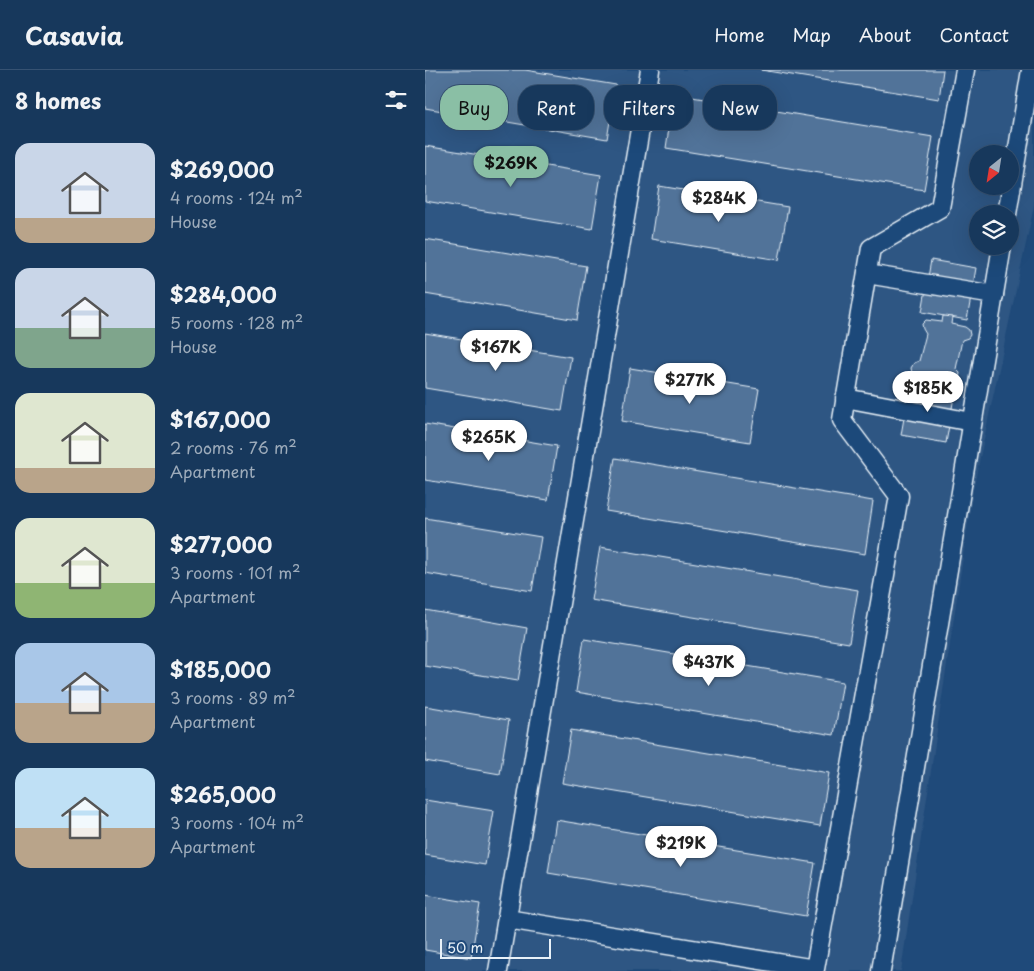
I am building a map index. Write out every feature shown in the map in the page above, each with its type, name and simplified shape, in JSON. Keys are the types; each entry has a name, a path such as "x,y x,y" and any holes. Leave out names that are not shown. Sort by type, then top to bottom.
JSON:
{"lane":[{"path":"498,971 650,70"},
{"path":"507,919 815,968 899,496 842,420 845,398 871,248 940,208 965,70"},
{"path":"1008,205 1031,70"},
{"path":"881,971 1000,255"},
{"path":"867,274 993,295"},
{"path":"845,398 973,422"}],"shaded area":[{"path":"425,70 1034,70 1034,206 973,490 901,971 425,971"}],"building":[{"path":"425,70 525,70 616,85 604,85 604,130 608,130 607,139 554,130 594,130 594,85 518,85 518,124 508,122 508,85 440,85 440,111 425,108"},
{"path":"761,70 943,70 939,99"},
{"path":"693,97 703,99 703,130 777,130 777,111 933,137 924,190 666,148 669,130 693,130"},
{"path":"425,146 601,175 592,229 425,201"},
{"path":"659,186 788,207 779,260 651,239"},
{"path":"425,239 586,266 577,320 425,294"},
{"path":"931,260 976,268 967,320 922,312"},
{"path":"943,316 952,317 951,324 965,327 969,330 970,335 962,340 956,369 960,373 959,379 952,385 939,382 938,389 928,387 930,379 916,376 912,373 911,368 914,363 919,361 926,334 922,324 926,320 942,322"},
{"path":"425,333 571,357 562,411 425,388"},
{"path":"630,368 759,389 750,442 622,421"},
{"path":"910,384 955,391 946,443 901,435"},
{"path":"425,424 557,446 548,500 425,480"},
{"path":"615,458 873,501 865,554 606,511"},
{"path":"425,518 541,537 532,591 425,573"},
{"path":"600,547 858,590 849,643 591,600"},
{"path":"425,610 527,628 518,681 425,666"},
{"path":"584,639 843,682 834,735 576,692"},
{"path":"425,706 509,720 500,774 425,761"},
{"path":"571,730 829,773 820,826 562,783"},
{"path":"425,800 494,811 485,865 425,855"},
{"path":"556,820 815,863 806,916 548,873"},
{"path":"425,895 480,904 471,958 425,950"}]}
